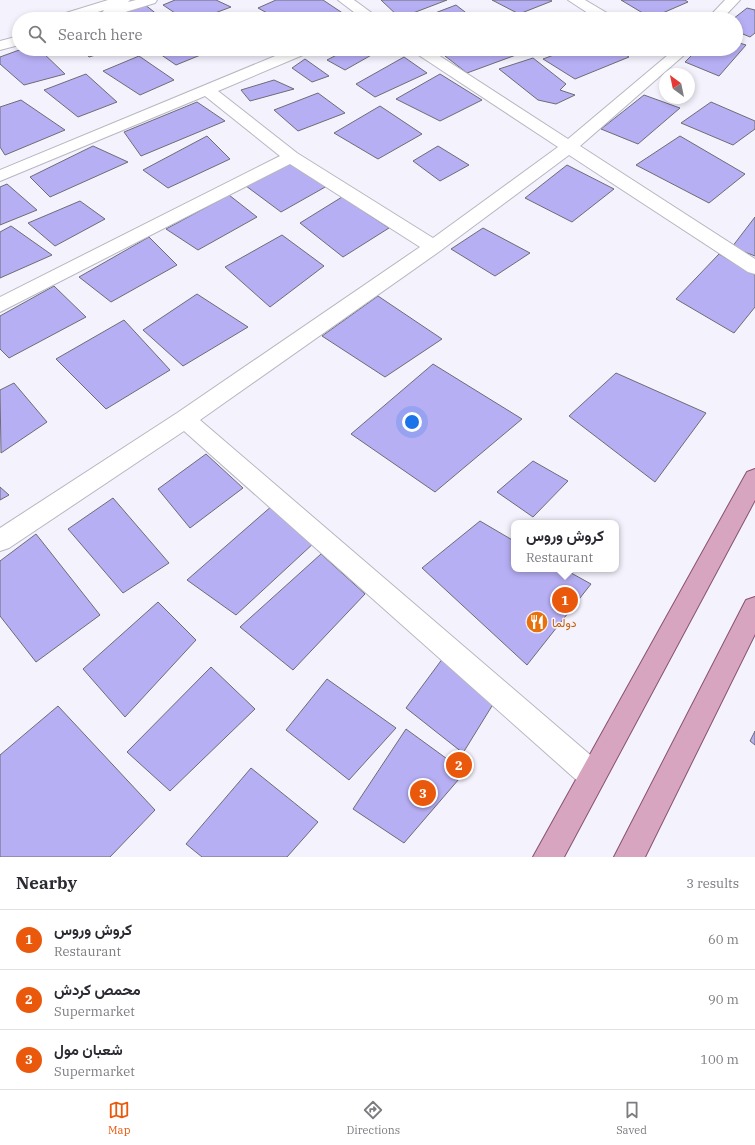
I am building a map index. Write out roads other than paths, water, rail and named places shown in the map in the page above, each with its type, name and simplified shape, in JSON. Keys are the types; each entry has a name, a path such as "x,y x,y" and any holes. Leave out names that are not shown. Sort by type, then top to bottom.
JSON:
{"main road":[{"path":"548,857 755,478"},
{"path":"629,857 755,608"}],"street":[{"path":"75,0 86,12"},
{"path":"98,12 123,0"},
{"path":"104,12 150,0"},
{"path":"345,0 363,12"},
{"path":"575,0 595,12"},
{"path":"721,12 733,0"},
{"path":"0,37 12,34"},
{"path":"0,46 12,42"},
{"path":"0,176 288,56"},
{"path":"430,56 755,268"},
{"path":"0,541 185,419 433,247 569,147 672,56"},
{"path":"207,90 291,157 433,247"},
{"path":"0,305 291,157"},
{"path":"185,419 592,775"}],"place":[{"name":"كروش وروس","path":"565,600"},
{"name":"دولما","path":"537,622"},
{"name":"محمص كردش","path":"459,765"},
{"name":"شعبان مول","path":"423,793"}]}
